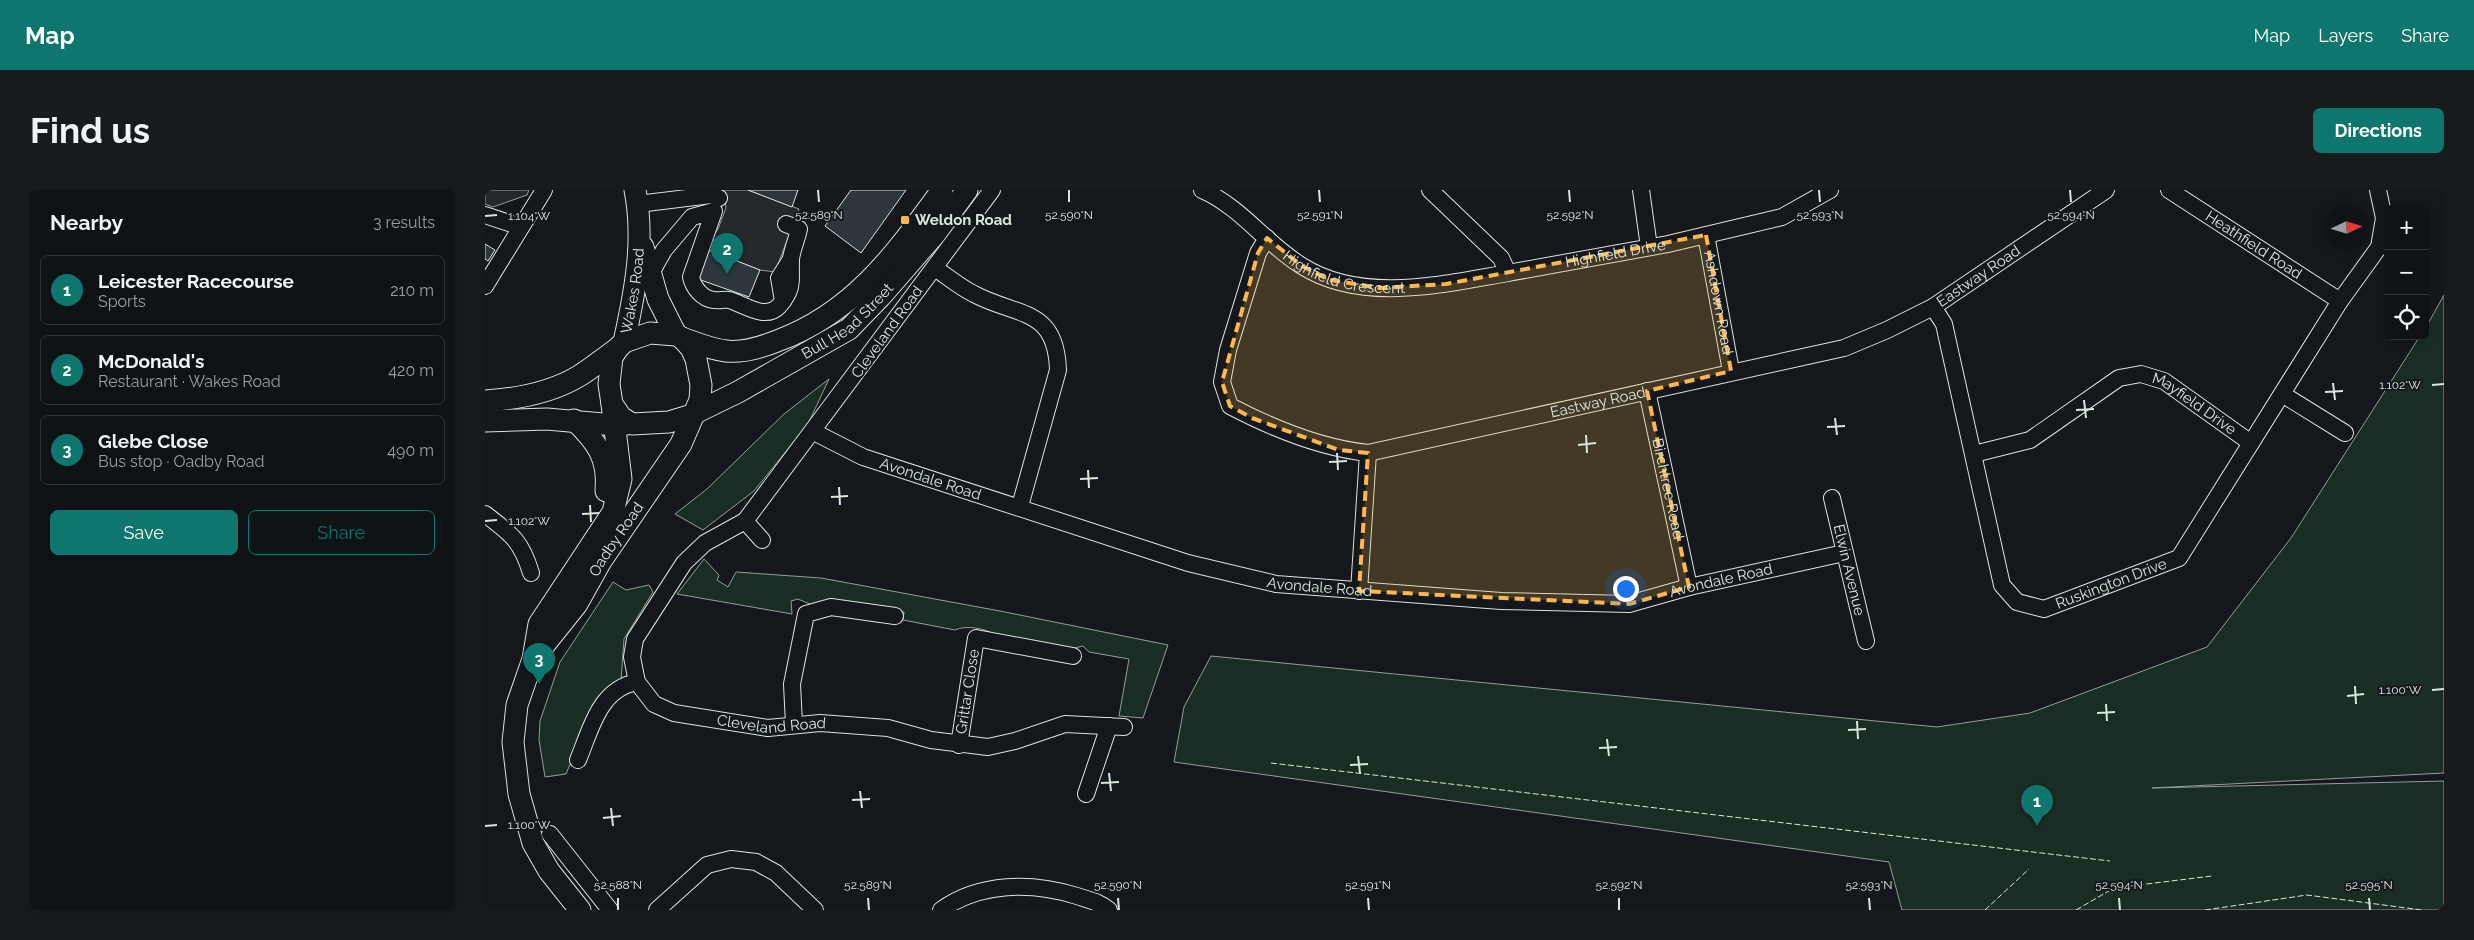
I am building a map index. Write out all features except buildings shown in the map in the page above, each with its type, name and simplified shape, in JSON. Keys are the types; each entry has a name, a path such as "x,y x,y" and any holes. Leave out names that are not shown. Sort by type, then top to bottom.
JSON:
{"main road":[{"name":"Bull Head Street","path":"679,336 727,351 746,350 793,336 835,312 895,254 942,190"},
{"name":"Bull Head Street","path":"694,414 738,392 849,329 881,296 935,234 967,190"},
{"name":"Wakes Road","path":"621,345 633,301 640,239 636,197"},
{"name":"Wakes Road","path":"640,239 661,308 679,336"},
{"path":"485,401 506,400 556,387 578,377 621,345 650,333 679,336 691,348 696,359 701,392 694,414 669,422 619,418 485,421"},
{"path":"619,418 609,384 609,368 612,357 621,345"},
{"name":"Oadby Road","path":"533,659 577,604 601,561 681,444 694,414"},
{"name":"Oadby Road","path":"580,910 549,871 533,844 519,794 513,742 517,705 533,659 539,624 613,512 621,479 619,418"},
{"path":"574,420 589,435 603,454 607,478 602,531"}],"street":[{"path":"485,286 545,190"},
{"name":"Cleveland Road","path":"992,190 814,432 745,521 705,543 684,564 635,639 632,657 637,682 654,704 674,713 749,727 768,728 820,723 889,728 931,740 959,745 988,747 1001,745 1065,724 1116,726 1086,794"},
{"name":"Highfield Crescent","path":"1202,190 1231,206 1302,266 1330,280 1380,288 1446,284 1508,273"},
{"path":"1430,190 1501,258 1508,273"},
{"path":"1641,190 1649,247"},
{"name":"Highfield Drive","path":"1508,273 1649,247 1782,217 1829,190"},
{"name":"Eastway Road","path":"1267,238 1258,254 1229,350 1222,382 1230,406 1252,418 1339,450 1367,453 1731,371 1844,348 1887,330 1933,307 2106,190"},
{"name":"Heathfield Road","path":"2169,190 2340,301"},
{"name":"Ruskington Drive","path":"1933,307 1944,324 2002,585 2017,602 2044,609 2179,558 2340,301 2379,247 2384,218 2378,190"},
{"path":"636,197 711,195 719,198"},
{"path":"651,273 664,250 692,217 714,210 691,277 698,292 712,301 727,300 764,313 774,311 783,301 793,280 791,259 799,229 787,224"},
{"path":"485,216 521,227"},
{"name":"Ashdown Road","path":"1706,235 1731,371"},
{"path":"935,268 975,294 1035,318 1048,329 1058,349 1058,370 1020,506"},
{"name":"Mayfield Drive","path":"1974,454 2030,440 2110,383 2119,378 2141,374 2164,381 2251,443"},
{"name":"Birchtree Road","path":"1647,391 1689,587"},
{"path":"2282,394 2345,434"},
{"name":"Avondale Road","path":"814,432 863,457 1189,562 1275,584 1501,600 1629,604 1689,587 1844,553"},
{"path":"1359,591 1367,453"},
{"name":"Elwin Avenue","path":"1832,498 1866,642"},
{"path":"485,514 518,542 525,552 531,573"},
{"path":"745,521 762,540"},
{"path":"794,724 792,684 806,614 831,607 895,616"},
{"name":"Grittar Close","path":"959,745 976,638 1073,656"},
{"path":"578,760 604,700 626,684 637,682"},
{"path":"550,834 610,910"},
{"path":"657,910 707,865 731,859 756,862 776,873 815,910"},
{"path":"941,910 958,898 999,887 1054,889 1102,904 1109,910"}],"highlighted area":[{"path":"1706,235 1731,371 1647,391 1689,587 1629,604 1359,591 1368,453 1339,450 1252,418 1230,406 1222,382 1258,253 1267,238 1302,266 1330,280 1380,288 1446,284"}],"green space":[{"path":"2444,295 2444,773 2152,788 2444,781 2444,910 1902,910 1889,862 1174,762 1184,707 1211,656 1937,727 2030,713 2207,647 2291,538 2417,340 2429,340 2429,322"},
{"path":"829,379 808,424 754,491 703,530 675,514 707,489 784,414"},
{"path":"704,559 719,575 717,580 728,587 736,572 821,578 1000,611 1168,645 1143,718 1119,716 1129,659 1089,652 1083,646 1067,650 995,635 981,629 959,628 955,630 903,620 904,612 831,602 812,605 798,599 791,601 792,614 677,594"},
{"path":"613,582 626,590 649,585 653,592 624,639 621,681 598,699 566,774 545,777 539,740 540,721 560,662"}],"shaded area":[{"path":"485,190 529,190 527,195 493,207 485,204"},
{"path":"723,190 748,190 799,209 775,272 760,270 721,255 724,244 711,239 718,229 726,208"}],"fence":[{"path":"1271,763 2110,861"},
{"path":"1985,910 2029,869"},
{"path":"2076,910 2114,888 2212,876"},
{"path":"2205,910 2307,895 2422,910"}],"place":[{"name":"Weldon Road","path":"905,220"},
{"name":"McDonald's","path":"727,274"},
{"name":"Glebe Close","path":"539,684"},
{"name":"Leicester Racecourse","path":"2037,826"}]}
